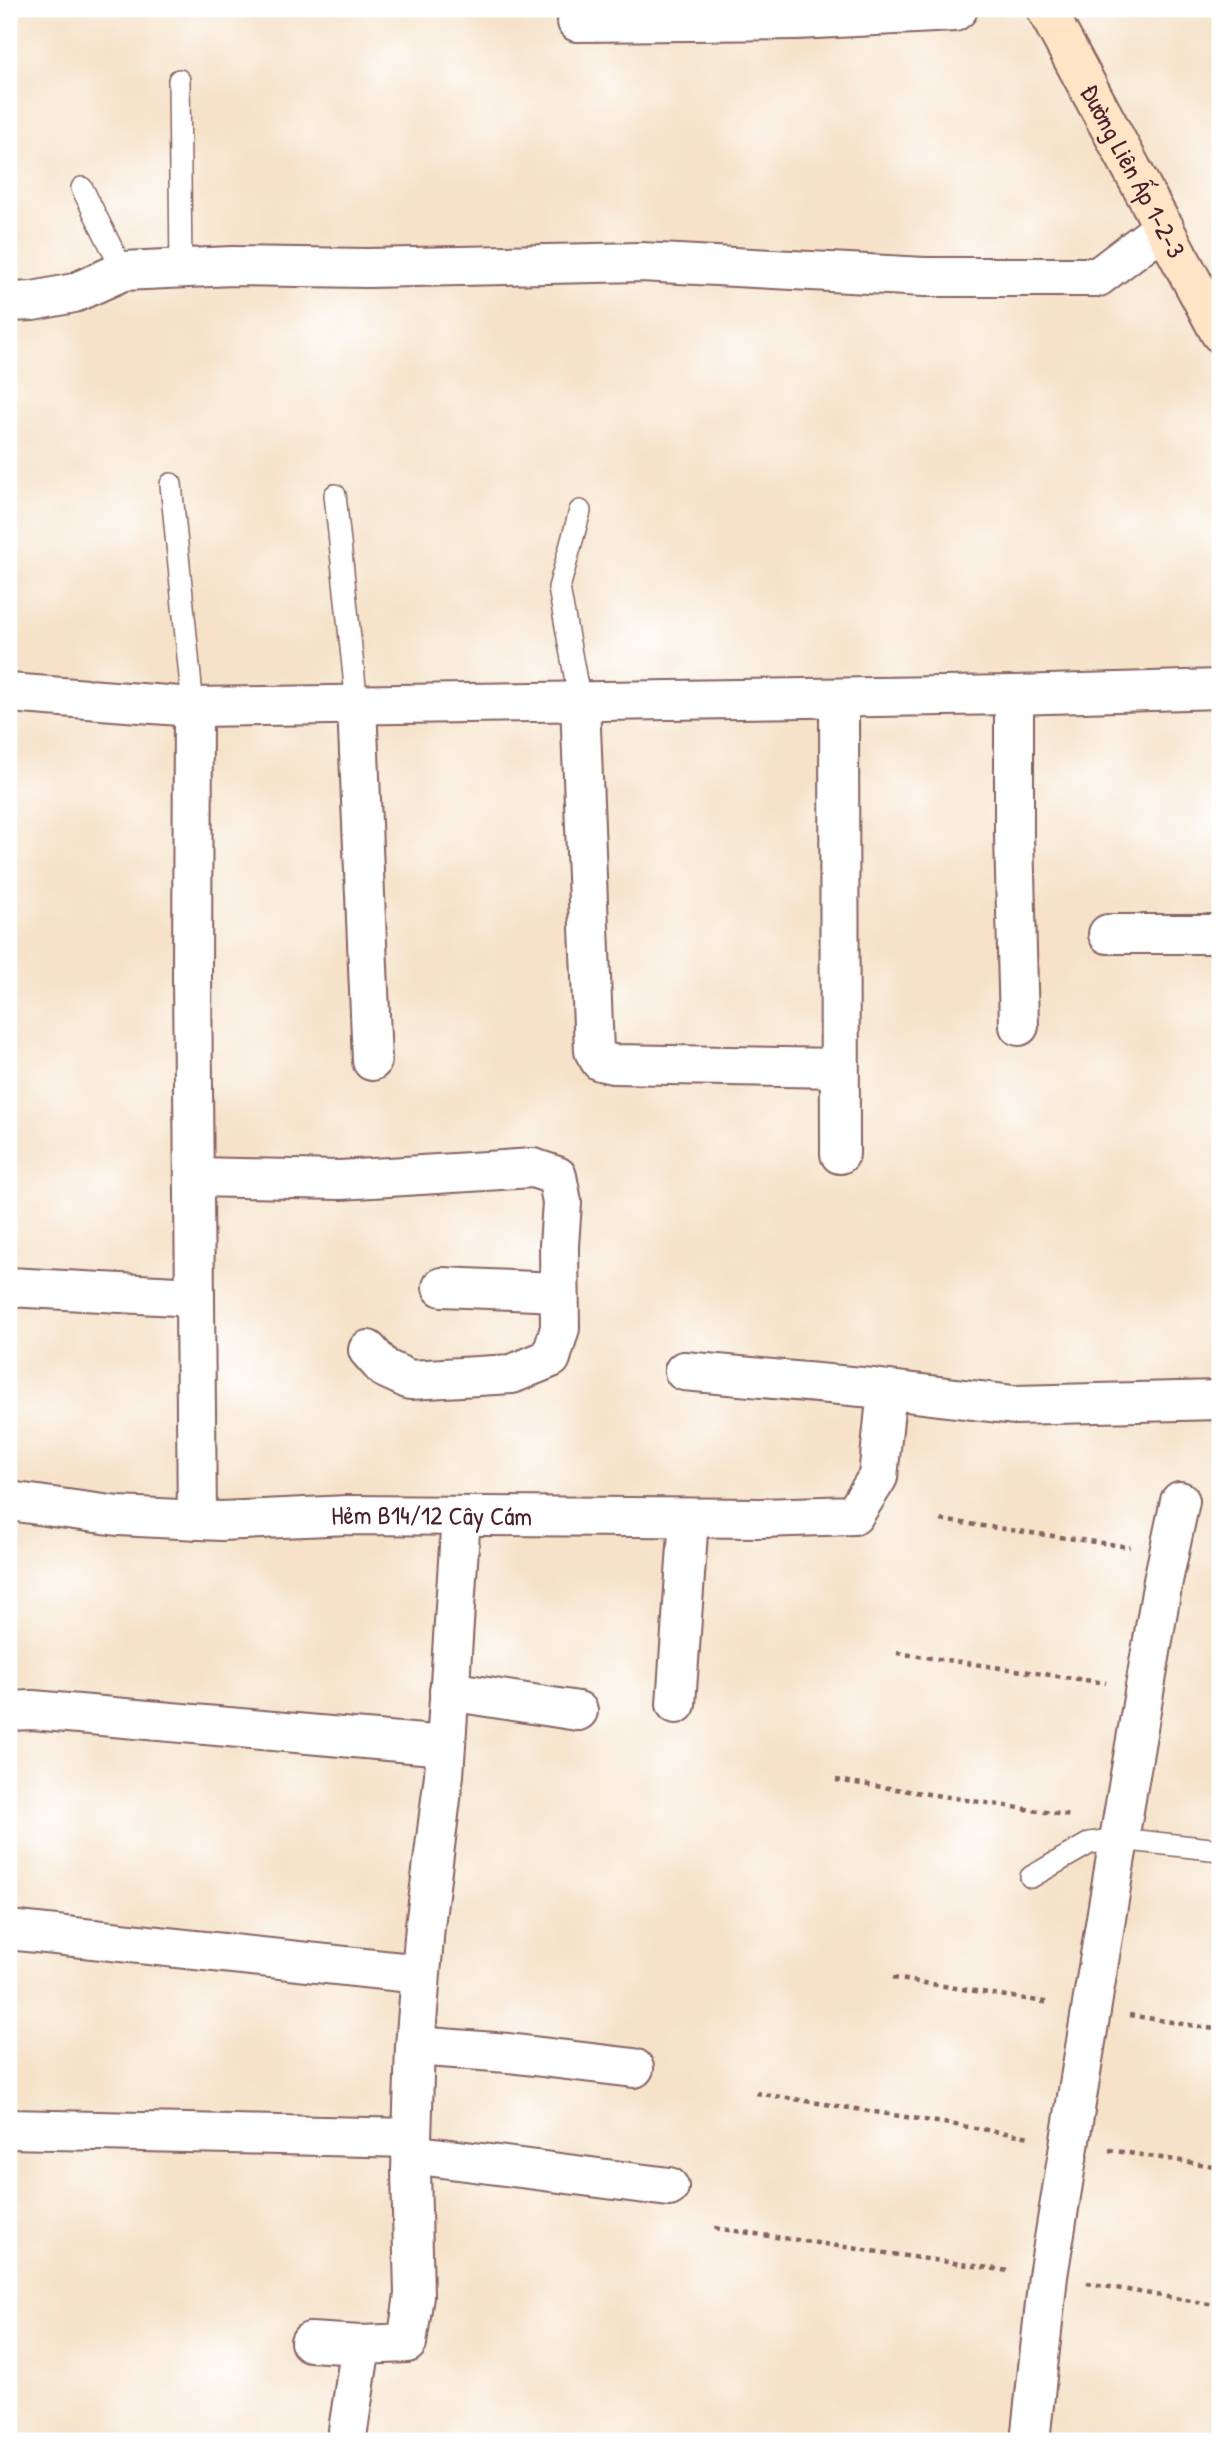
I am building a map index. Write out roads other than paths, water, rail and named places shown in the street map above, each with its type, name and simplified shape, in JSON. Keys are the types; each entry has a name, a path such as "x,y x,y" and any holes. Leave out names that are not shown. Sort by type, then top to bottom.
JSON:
{"street":[{"path":"577,22 796,20 954,12 958,9"},
{"name":"Đường Liên Ấp 1-2-3","path":"1046,9 1220,332"},
{"path":"9,302 33,301 74,293 123,271 232,266 382,268 641,262 925,277 1098,277 1164,227"},
{"path":"9,693 193,707 580,703 1220,689"},
{"path":"1014,695 1014,835 1019,1026"},
{"path":"839,698 839,1154"},
{"path":"580,703 594,1051 600,1061 613,1064 839,1068"},
{"path":"357,705 372,1061"},
{"path":"193,707 197,1520"},
{"path":"1108,934 1220,934"},
{"path":"194,1177 340,1180 533,1168 557,1176 562,1202 560,1328 551,1359 512,1374 411,1380 384,1368 368,1350"},
{"path":"442,1286 559,1292"},
{"path":"9,1287 195,1297"},
{"path":"684,1371 1014,1405 1220,1400"},
{"name":"Hẻm B14/12 Cây Cám","path":"9,1501 118,1516 197,1520 348,1515 689,1518 854,1515 878,1477 887,1390"},
{"path":"1030,2441 1048,2276 1069,2143 1144,1689 1180,1501"},
{"path":"310,2342 361,2345 407,2343 414,2295 411,2146 415,2046 420,1974 445,1746 461,1516"},
{"path":"676,1704 689,1518"},
{"path":"449,1691 578,1711"},
{"path":"9,1711 33,1710 445,1746"},
{"path":"9,1930 420,1974"},
{"path":"415,2046 508,2053 634,2068"},
{"path":"9,2129 411,2146 669,2187"},
{"path":"348,2430 361,2345"}],"lane":[{"path":"179,80 181,268"},
{"path":"82,188 123,271"},
{"path":"171,484 193,707"},
{"path":"335,495 357,705"},
{"path":"580,511 559,588 580,703"},
{"path":"1031,1877 1090,1843 1120,1832 1220,1850"}]}
